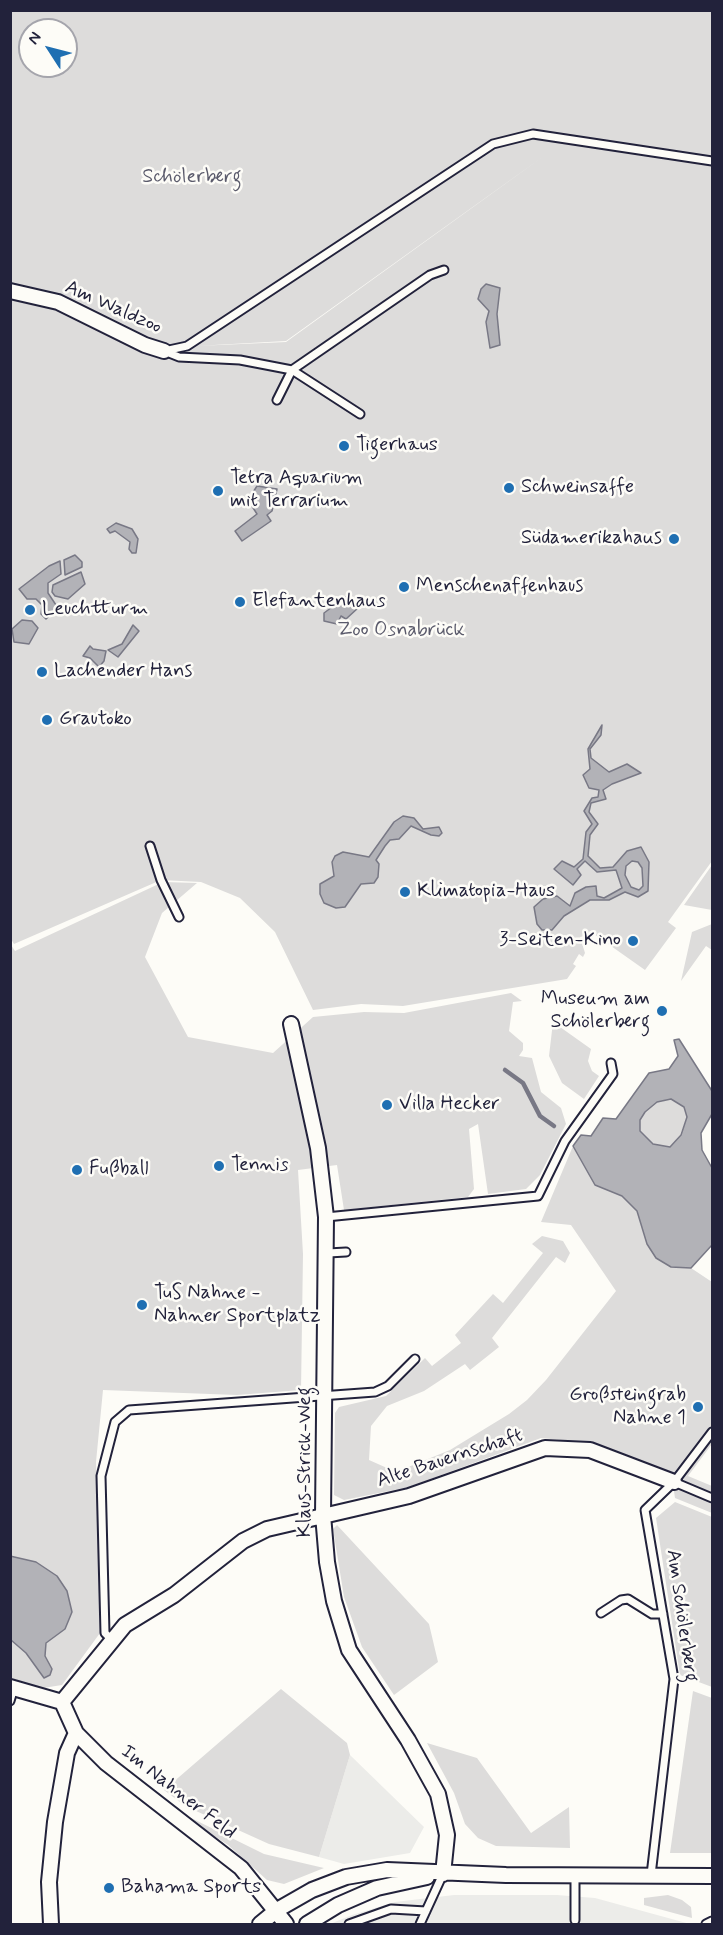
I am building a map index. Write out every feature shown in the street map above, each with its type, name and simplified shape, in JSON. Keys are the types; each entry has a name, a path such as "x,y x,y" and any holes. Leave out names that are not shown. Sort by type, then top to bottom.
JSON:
{"street":[{"name":"Am Waldzoo","path":"10,291 58,302 145,345 164,351"},
{"name":"Klaus-Strick-Weg","path":"291,1024 318,1148 326,1217 328,1253 322,1515 334,1601 350,1650 408,1740 438,1794 447,1835 443,1874"},
{"name":"Alte Bauernschaft","path":"62,1702 111,1639 125,1625 204,1574 243,1541 267,1528 409,1496 545,1448 590,1450 674,1482"},
{"path":"12,1692 62,1702"},
{"name":"Im Nahner Feld","path":"62,1702 76,1733 133,1787 242,1868 286,1924"},
{"path":"51,1924 49,1882 56,1822 67,1753 76,1733"},
{"path":"260,1924 277,1910 312,1890 346,1877 387,1870 443,1874 712,1875 712,1884"},
{"path":"307,1924 338,1905 377,1888 443,1874"}],"lane":[{"path":"164,351 187,346 494,144 533,134 712,161"},
{"path":"277,400 292,370 430,274 444,270"},
{"path":"164,351 179,357 240,360 292,370 360,414"},
{"path":"150,846 161,880 179,917"},
{"path":"326,1217 538,1196 565,1142 613,1074 611,1063"},
{"path":"328,1253 346,1252"},
{"path":"111,1639 105,1633 101,1476 116,1422 129,1410 375,1392 388,1386 415,1359"},
{"path":"674,1482 712,1432"},
{"name":"Alte Bauernschaft","path":"674,1482 712,1498"},
{"name":"Am Schölerberg","path":"651,1875 674,1679 645,1510 674,1482"},
{"path":"602,1613 621,1600 628,1599 652,1614 663,1614"},
{"path":"420,1924 443,1874"},
{"path":"575,1875 575,1920"},
{"path":"349,1924 391,1909 426,1911"},
{"path":"706,1924 712,1921"}],"shaded area":[{"path":"486,284 500,288 497,314 500,345 490,348 486,322 489,311 478,299 481,289"},
{"path":"257,486 277,489 272,511 267,515 271,521 242,541 235,531 257,514 248,500"},
{"path":"116,523 132,529 138,539 136,553 132,553 129,549 130,542 115,531 110,533 107,529"},
{"path":"75,555 82,562 82,567 65,575 64,560"},
{"path":"60,561 61,574 48,583 48,593 58,608 46,619 41,614 42,605 36,599 27,599 19,589 49,566"},
{"path":"81,572 85,584 68,599 55,596 52,592 53,585"},
{"path":"347,596 358,608 346,619 341,616 337,624 324,621 324,613"},
{"path":"22,620 32,621 38,628 29,644 14,642 12,629"},
{"path":"133,625 139,631 118,657 108,650 122,644"},
{"path":"90,646 93,649 106,651 104,661 99,667 90,658 83,656"},
{"path":"602,725 601,735 590,749 591,758 609,772 627,764 641,773 612,784 603,790 606,799 591,803 589,812 598,824 590,835 588,856 600,868 613,867 627,851 641,847 649,862 648,891 638,897 625,892 609,900 590,900 564,916 552,930 542,930 537,924 534,907 543,899 557,896 570,906 575,893 586,887 596,886 597,896 604,898 622,888 616,870 597,872 585,861 577,869 581,875 573,885 554,869 562,861 574,867 583,859 586,832 592,824 584,811 592,798 598,797 599,790 589,788 583,775 590,769 588,749","holes":["632,861 638,862 642,868 643,886 639,890 631,887 625,875 626,866"]},
{"path":"403,816 414,818 423,829 439,827 442,833 439,836 431,835 411,826 399,839 390,840 385,846 376,860 379,864 378,877 374,883 361,884 345,907 336,908 324,903 320,894 320,884 334,876 332,862 335,856 343,852 369,857 394,822"},
{"path":"679,1039 712,1091 712,1114 701,1133 702,1150 712,1168 712,1245 691,1268 671,1267 656,1258 647,1244 637,1211 622,1196 595,1185 573,1146 581,1135 591,1136 603,1118 616,1119 649,1073 669,1069 678,1056 674,1040","holes":["671,1099 684,1107 687,1117 681,1135 670,1147 653,1144 640,1131 640,1120 645,1112 657,1102"]},
{"path":"10,1556 36,1562 57,1576 67,1591 72,1612 65,1629 46,1643 45,1656 52,1669 50,1675 44,1678 26,1653 11,1640"},
{"path":"350,1755 424,1827 410,1853 344,1864 319,1857"},
{"path":"454,1895 557,1895 595,1898 690,1924 330,1924 395,1902"}],"green space":[{"name":"Zoo Osnabrück","path":"11,11 712,11 712,861 668,922 676,928 645,970 594,934 580,937 585,953 583,957 579,954 573,964 576,966 567,979 403,1006 361,1004 313,1010 275,932 240,898 201,882 161,880 14,944 11,939","holes":["548,153 286,342 196,346 286,341"]},
{"path":"712,865 712,910 684,905"},
{"path":"163,882 197,883 162,913 145,957 188,1037 273,1053 313,1017 364,1012 404,1013 511,993 522,1001 513,1002 509,1031 523,1043 523,1050 519,1056 532,1058 541,1092 561,1108 566,1124 540,1175 526,1189 488,1194 478,1124 469,1129 474,1189 468,1197 344,1210 337,1165 298,1170 303,1254 301,1390 237,1395 103,1390 96,1462 100,1633 62,1685 43,1688 11,1678 11,1640 26,1653 44,1678 52,1669 45,1656 46,1643 65,1629 36,1562 11,1556 11,945 15,951"},
{"path":"712,924 712,950 706,946 681,981 692,932"},
{"path":"553,1022 591,1049 588,1061 592,1071 599,1076 584,1099 562,1083 549,1056"},
{"path":"671,1099 684,1107 687,1117 680,1135 670,1147 652,1144 640,1131 640,1120 645,1112 657,1102"},
{"path":"573,1146 595,1185 622,1196 637,1211 647,1244 671,1267 691,1268 712,1282 712,1444 688,1476 712,1486 712,1513 675,1498 671,1472 591,1443 541,1438 409,1487 344,1500 334,1495 335,1413 339,1407 386,1396 425,1358 432,1366 461,1343 455,1335 493,1294 503,1303 543,1253 532,1244 542,1236 563,1241 570,1253 565,1263 556,1257 492,1338 499,1347 470,1370 465,1364 424,1391 387,1406 371,1426 369,1460 396,1472 450,1450 509,1414 527,1400 546,1380 616,1291 571,1225 541,1222"},
{"path":"675,1502 712,1517 712,1687 680,1675 656,1518"},
{"path":"337,1525 429,1624 438,1662 394,1695 362,1647 344,1597 333,1529"},
{"path":"281,1689 347,1743 350,1755 319,1857 269,1844 185,1806 164,1790"},
{"path":"693,1691 712,1698 712,1853 670,1853"},
{"path":"427,1743 477,1758 531,1833 569,1807 570,1848 496,1846 478,1838 465,1824 454,1793"},
{"path":"173,1809 264,1854 324,1868 284,1884 267,1880 228,1845"},
{"path":"668,1895 682,1900 691,1907 692,1918 644,1905 644,1898"}],"waterway":[{"path":"505,1070 523,1083 540,1116 554,1126"}],"place":[{"name":"Tigerhaus","path":"344,446"},
{"name":"Schweinsaffe","path":"509,488"},
{"name":"Tetra Aquarium mit Terrarium","path":"218,491"},
{"name":"Südamerikahaus","path":"674,539"},
{"name":"Menschenaffenhaus","path":"404,587"},
{"name":"Elefantenhaus","path":"240,602"},
{"name":"Leuchtturm","path":"30,610"},
{"name":"Lachender Hans","path":"42,672"},
{"name":"Grautoko","path":"47,720"},
{"name":"Klimatopia-Haus","path":"405,892"},
{"name":"3-Seiten-Kino","path":"633,941"},
{"name":"Museum am Schölerberg","path":"662,1011"},
{"name":"Villa Hecker","path":"387,1105"},
{"name":"Tennis","path":"219,1166"},
{"name":"Fußball","path":"77,1170"},
{"name":"TuS Nahne - Nahner Sportplatz","path":"142,1305"},
{"name":"Großsteingrab Nahne 1","path":"698,1407"},
{"name":"Bahama Sports","path":"109,1888"}],"park label":[{"name":"Schölerberg","path":"192,178"}]}
